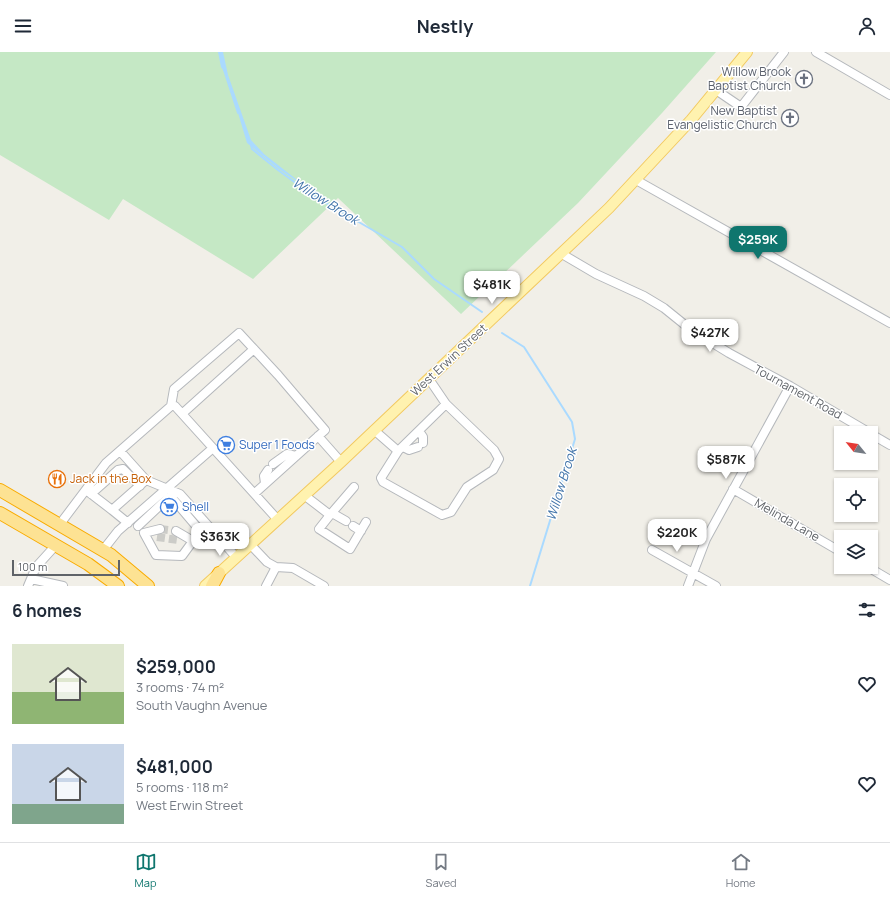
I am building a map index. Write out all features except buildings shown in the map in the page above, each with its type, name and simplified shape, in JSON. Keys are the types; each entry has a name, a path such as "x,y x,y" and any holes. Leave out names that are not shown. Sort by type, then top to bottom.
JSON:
{"highway":[{"path":"0,490 103,550 148,586"},
{"path":"0,513 88,564 118,586"},
{"path":"212,586 218,573"}],"main road":[{"name":"West Erwin Street","path":"204,586 341,462 562,254 636,180 716,90 747,52"}],"street":[{"path":"716,90 741,107 784,52"},
{"path":"816,52 890,95"},
{"path":"636,180 890,323"},
{"name":"Tournament Road","path":"562,254 596,274 644,296 664,308 690,329 729,353 859,426"},
{"path":"89,492 106,463 171,406 174,389 239,333 278,374 325,430 255,493"},
{"path":"183,413 254,349"},
{"path":"429,379 446,404 497,455 499,459 494,470 467,487 451,512 442,515 383,482 381,478 401,449 446,404"},
{"path":"688,586 706,539 790,386"},
{"path":"171,406 177,406 278,520"},
{"path":"374,430 401,449 409,450 420,445 423,436 419,431"},
{"path":"318,436 341,462"},
{"name":"Tournament Road","path":"878,437 890,445"},
{"path":"103,550 118,531 213,448"},
{"path":"120,451 130,462 143,483"},
{"path":"265,483 264,476 270,467 287,454 296,456"},
{"path":"124,470 130,462"},
{"path":"60,524 89,492 118,470 124,470 143,483 180,494 236,557"},
{"path":"112,510 143,483"},
{"path":"354,488 319,529 350,549 357,528 366,522"},
{"name":"Melinda Lane","path":"733,489 834,548"},
{"path":"89,492 112,510 138,526 144,533 156,555 182,556 192,541 210,527"},
{"path":"304,495 331,514 346,521"},
{"path":"138,526 169,498 174,500 202,533"},
{"path":"176,531 192,541"},
{"path":"144,533 158,533"},
{"path":"178,540 192,541"},
{"path":"250,544 267,562 276,567 292,568 324,586"},
{"path":"56,545 36,567 29,583 64,586"},
{"path":"652,550 716,586"},
{"path":"266,586 276,567"},
{"path":"878,573 890,580"}],"green space":[{"path":"0,52 716,52 662,113 578,203 461,314 338,198 253,279 123,199 109,220 0,155"}],"water":[{"path":"218,52 223,52 228,75 251,140 264,154 301,183 327,198 323,199 279,169 247,143 227,76 221,67"}],"waterway":[{"name":"Willow Brook","path":"224,70 238,113"},
{"name":"Willow Brook","path":"251,145 252,149 312,195 402,247 434,279 482,312"},
{"name":"Willow Brook","path":"502,333 524,347 572,422 575,439 530,586"}],"tunnel":[{"path":"160,529 176,531"},
{"path":"157,537 178,540"}],"place":[{"name":"Willow Brook Baptist Church","path":"804,79"},
{"name":"New Baptist Evangelistic Church","path":"790,118"},
{"name":"Super 1 Foods","path":"226,445"},
{"name":"Jack in the Box","path":"57,479"},
{"name":"Shell","path":"169,507"}]}
